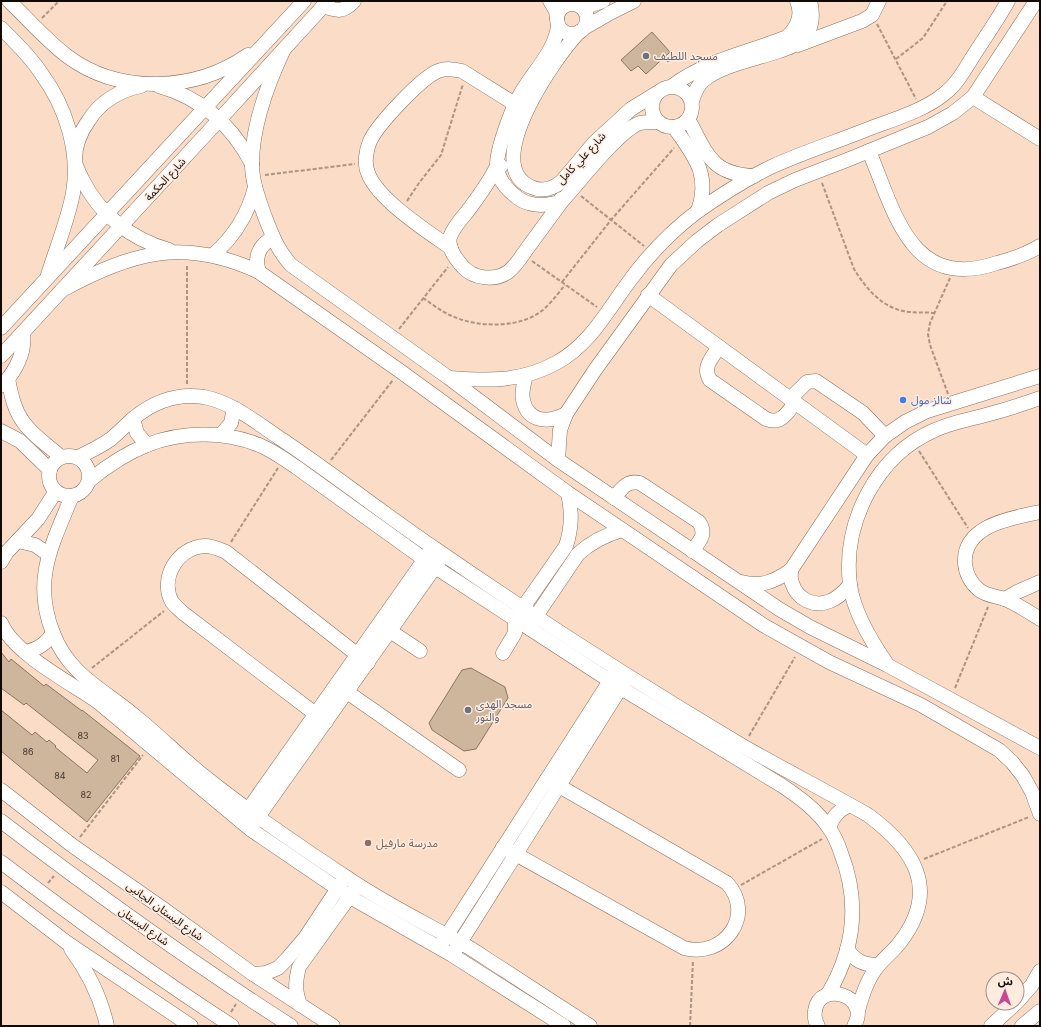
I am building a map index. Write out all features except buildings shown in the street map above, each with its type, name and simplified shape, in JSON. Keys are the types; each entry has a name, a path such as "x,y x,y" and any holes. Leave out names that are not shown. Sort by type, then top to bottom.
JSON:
{"street":[{"path":"9,1 34,26 68,56 86,68 127,82 153,85 182,94 206,107 220,119 239,140 254,176 260,204 273,238 291,265 449,378 558,460 736,581 779,608 810,626 887,665 1040,748"},
{"name":"شارع الحكمة","path":"3,324 304,1"},
{"path":"325,3 335,10 343,10 350,6 354,1"},
{"path":"550,1 556,11 558,21 562,29 567,33 573,34 634,1"},
{"path":"453,253 450,238 456,226 488,184 497,166 504,134 515,104 556,40 559,12 563,7 569,4 588,6 603,1"},
{"path":"789,42 793,31 798,24 800,15 797,1"},
{"path":"810,1 812,16 806,36 789,42 709,76 698,87 692,101 692,110 688,119 682,124 674,127 666,126 659,122 654,116 651,108 657,92 672,86 684,77 708,64 789,42 862,21 872,14 879,1"},
{"path":"449,378 501,380 540,371 558,362 574,351 593,332 630,278 677,228 698,211 754,176 772,167 921,108 944,94 958,80 1008,1"},
{"path":"558,460 560,430 566,414 595,370 671,265 697,241 718,225 768,193 818,171 928,127 952,113 972,97 1036,1"},
{"name":"شارع الحكمة","path":"1,356 325,3"},
{"path":"497,166 513,165 516,140 531,100 567,45 587,23 585,11 575,4"},
{"path":"1,28 29,57 42,73 52,90 61,108 68,128 79,173 91,195 120,227 145,242 172,251"},
{"path":"47,278 72,194 75,178 77,144 83,129 92,115 104,103 117,94 133,88 186,81 214,73 240,60 264,44"},
{"path":"213,255 232,236 247,213 254,176 254,140 266,94 284,49"},
{"path":"366,163 368,147 375,132 406,98 429,76 436,72 453,69 466,74 515,104"},
{"path":"672,86 681,88 688,93 692,101"},
{"name":"شارع علي كامل","path":"513,165 517,177 526,185 541,190 557,186 598,138 631,109 657,92"},
{"path":"972,97 1040,139"},
{"path":"688,119 709,156 717,165 728,172 754,176"},
{"name":"شارع علي كامل","path":"366,163 367,172 371,180 385,196 401,211 453,253 464,269 477,276 491,278 501,276 509,271 523,255 562,201 614,142 631,128 640,124 659,122"},
{"path":"674,127 698,163 702,175 702,201 698,211"},
{"path":"839,140 847,160"},
{"path":"869,151 903,231 916,250 934,262 954,270 983,268 1010,259 1040,246"},
{"name":"شارع علي كامل","path":"497,166 500,178 507,188 515,196 526,202 538,205 550,205 562,201"},
{"path":"557,186 562,201"},
{"path":"259,272 257,265 258,252 262,246 273,238"},
{"path":"62,290 116,264 153,254 172,251 213,255 244,265 259,272 400,371 568,494 763,625 829,662 921,705 999,750 1012,762 1023,776 1032,792 1039,811"},
{"path":"648,295 866,454"},
{"path":"23,332 24,349 17,365 5,383 24,423 61,457"},
{"path":"720,347 707,364 707,375 710,380 766,420 772,422 783,418 807,382 816,381 863,413 885,436"},
{"path":"526,375 522,400 527,410 534,417 545,421 556,420 566,414"},
{"path":"736,581 750,584 765,584 779,579 791,570 866,454 885,436 905,422 927,411 1040,376"},
{"path":"887,665 875,646 856,608 850,586 849,564 851,543 863,502 873,484 890,461 913,442 935,430 1036,400 1025,381"},
{"path":"78,457 108,441 145,409 159,402 174,397 187,395 205,397 220,401 234,408 324,468 438,551 523,607"},
{"path":"221,435 231,423 234,408"},
{"path":"133,419 137,433 147,444"},
{"path":"1,431 20,441 50,470"},
{"path":"90,480 89,471 85,463 78,457 70,455 61,457 54,462 50,470 49,478 51,485 56,491 64,496 72,496 80,493 86,488 90,480 118,460 147,444 184,436 221,435 259,445 284,459 430,563 523,624 619,679 850,805 886,828 901,844 914,864 919,878 920,896 917,913 910,928 900,942 878,965 865,987 857,1021"},
{"path":"614,498 629,482 640,483 699,522 702,526 703,537 670,562"},
{"path":"1,562 7,552 38,519 56,491"},
{"path":"523,624 523,607 566,546 572,520 568,494"},
{"path":"72,496 48,554 44,586 45,602 53,633 60,648 82,676 135,716 209,781 253,813 443,941 452,955 564,1026"},
{"path":"1040,512 999,521 986,528 974,537 967,547 965,559 966,571 972,583 981,592 999,598 1040,619"},
{"path":"503,653 523,624 578,554 598,538 622,530"},
{"path":"18,541 35,545 48,554"},
{"path":"320,718 173,604 169,593 168,582 170,571 179,558 193,548 204,546 215,547 226,552 362,659"},
{"path":"245,825 438,551"},
{"path":"320,718 347,692 362,659 390,631 430,563"},
{"path":"791,570 791,582 797,593 806,601 817,603 829,602 839,596 850,586"},
{"path":"999,598 1040,582"},
{"path":"1,622 13,641 46,669 98,702 245,825 337,889 350,897 443,941 460,942 590,1026"},
{"path":"390,631 420,651"},
{"path":"25,652 42,646 48,641 53,633"},
{"path":"443,941 546,779 619,679"},
{"path":"452,955 559,787 619,679"},
{"path":"619,679 802,800 830,831 844,860 848,878 851,895 851,931 843,965 828,994"},
{"path":"347,692 459,770"},
{"path":"503,847 674,943 694,950 707,950 718,945 728,937 735,926 738,914 738,902 733,890 727,883 546,779"},
{"name":"شارع البستان الجانبى","path":"1,790 73,846 253,974 333,1026"},
{"path":"830,831 831,820 841,809 850,805"},
{"name":"شارع البستان","path":"1,820 110,903 291,1026"},
{"path":"1,862 184,995 228,1024"},
{"path":"253,974 266,973 278,968 287,960 346,877"},
{"path":"300,1005 296,993 295,980 299,967 358,885"},
{"path":"1,892 66,942 191,1026"},
{"path":"66,942 83,967 94,988 107,1026"},
{"path":"847,949 853,957 860,962 869,965 878,965"},
{"path":"1025,993 1032,986 1040,971"},
{"path":"812,1023 816,1007 820,999 828,994 836,993 843,994 850,998 855,1004 857,1021"},
{"path":"172,1014 184,995"},
{"path":"991,1026 1007,1011"},
{"path":"1016,1011 1022,1026 1040,1011"}],"path":[{"path":"34,26 59,1"},
{"path":"895,59 923,38 946,2 943,1"},
{"path":"872,14 921,108"},
{"path":"401,211 419,183 442,155 466,74"},
{"path":"562,282 611,220 682,139"},
{"path":"254,176 366,163"},
{"path":"818,171 854,269 871,293 896,309 909,312 935,313"},
{"path":"573,189 652,253"},
{"path":"187,252 187,395"},
{"path":"392,338 423,298 453,253"},
{"path":"523,255 606,313"},
{"path":"952,404 930,345 928,334 930,323 954,270"},
{"path":"423,298 451,316 483,324 499,324 519,321 533,316 545,309 565,285"},
{"path":"324,468 400,371"},
{"path":"913,442 974,537"},
{"path":"226,552 284,459"},
{"path":"951,699 999,598"},
{"path":"82,676 173,604"},
{"path":"743,746 800,647"},
{"path":"73,846 150,746"},
{"path":"914,864 1039,811"},
{"path":"733,890 830,831"},
{"path":"41,892 61,867"},
{"path":"690,1026 694,950"},
{"path":"228,1024 242,994"}],"place":[{"name":"مسجد اللطيف","path":"646,56"},
{"name":"شالز مول","path":"903,400"},
{"name":"مسجد الهدى والنور","path":"468,710"},
{"name":"مدرسة مارفيل","path":"368,843"}]}
